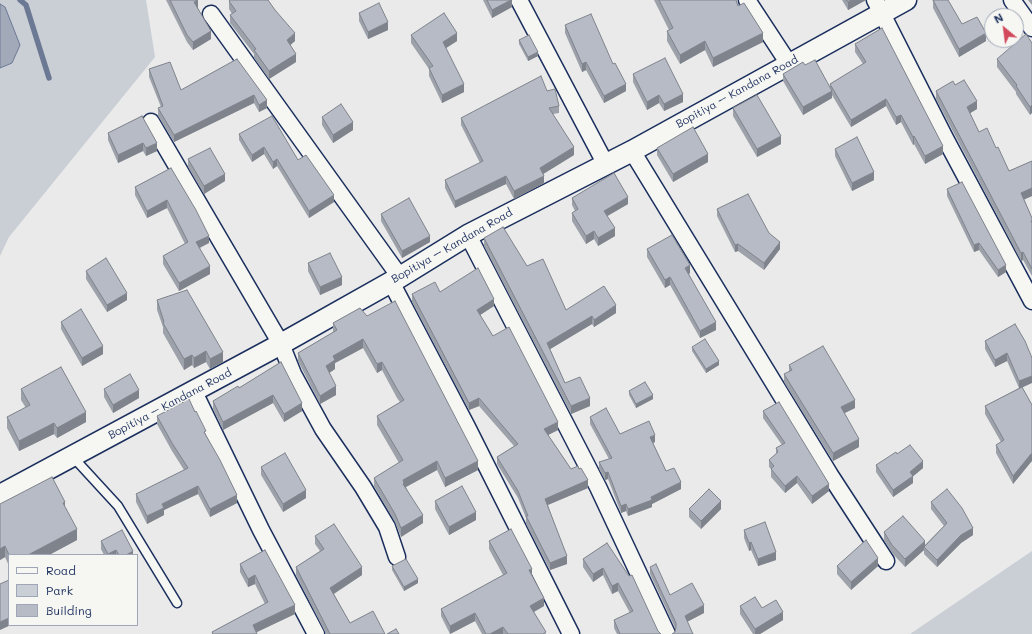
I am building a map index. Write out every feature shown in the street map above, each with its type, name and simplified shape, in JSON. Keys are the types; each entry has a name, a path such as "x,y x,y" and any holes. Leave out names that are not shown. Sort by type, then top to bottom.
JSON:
{"street":[{"path":"518,0 605,164"},
{"path":"747,0 789,64"},
{"name":"Bopitiya – Kandana Road","path":"0,495 281,344 396,280 468,235 632,150 789,64 879,6 906,0"},
{"path":"1012,0 1032,28"},
{"path":"879,6 945,138 1032,301"},
{"path":"211,14 396,280 467,427 571,634"},
{"path":"150,122 281,344 293,374 324,429 363,487 387,527 397,557"},
{"path":"632,150 830,475 886,561"},
{"path":"468,235 598,487 667,634"},
{"path":"194,392 261,530 316,634"}],"lane":[{"path":"73,456 118,506 177,603"}],"green space":[{"path":"0,0 146,0 155,57 9,237 0,256"},
{"path":"1032,551 1032,634 910,634"}],"water":[{"path":"0,4 5,7 20,45 12,63 0,68"}],"building":[{"path":"170,0 198,0 194,2 211,31 193,42 187,35"},
{"path":"268,0 295,33 287,40 296,54 269,71 254,50 256,49 230,15 236,11 229,1"},
{"path":"487,0 511,0 492,10"},
{"path":"659,0 736,0 738,6 744,3 763,33 713,58 705,41 680,55 667,31 673,28"},
{"path":"933,0 948,0 962,24 977,17 984,29 984,34 959,49"},
{"path":"379,3 388,22 368,32 359,13"},
{"path":"444,13 457,33 443,42 464,84 442,95 429,68 433,66 411,35"},
{"path":"591,14 613,64 615,63 626,84 604,96 586,62 582,64 565,25"},
{"path":"882,28 943,146 925,156 901,115 896,117 886,99 851,120 830,84 866,62 855,44"},
{"path":"1026,34 1032,43 1032,105 1030,107 1016,86 1017,85 997,59 1010,48 1024,48 1024,36"},
{"path":"529,35 538,52 528,57 519,40"},
{"path":"665,58 683,94 664,104 659,95 647,102 633,74"},
{"path":"237,59 267,100 259,105 254,95 174,135 158,108 163,106 149,69 170,62 181,90"},
{"path":"815,60 832,91 803,107 783,74 803,62 805,65"},
{"path":"541,76 547,91 555,89 559,106 549,108 574,147 540,168 544,176 514,191 506,176 455,201 445,180 483,161 461,118"},
{"path":"964,80 977,101 967,107 979,132 987,128 1009,171 1032,161 1032,188 1021,193 1032,218 1032,269 1023,252 1021,253 936,91 953,81 955,85"},
{"path":"757,95 781,136 757,149 733,108"},
{"path":"341,104 353,122 333,135 322,117"},
{"path":"142,116 157,143 146,148 143,143 118,155 108,133"},
{"path":"272,116 298,160 306,155 334,195 309,211 277,159 273,162 264,147 252,155 239,134"},
{"path":"693,127 708,154 673,174 657,148"},
{"path":"857,137 874,172 852,183 835,149"},
{"path":"210,148 225,174 204,186 188,159"},
{"path":"171,168 196,210 209,236 196,242 210,266 179,283 163,256 188,242 167,200 147,211 135,187"},
{"path":"614,173 628,197 604,211 615,228 598,238 594,231 586,236 572,213 578,209 572,198"},
{"path":"962,182 1006,265 998,270 979,243 974,245 947,189"},
{"path":"748,194 769,233 780,242 764,263 738,244 735,245 717,209"},
{"path":"409,198 430,236 402,251 381,214"},
{"path":"503,227 527,266 543,259 566,310 604,286 616,305 594,320 592,316 547,343 565,383 580,377 590,398 571,406 484,238"},
{"path":"672,235 690,265 685,268 716,322 700,331 670,277 665,280 647,249"},
{"path":"330,253 342,277 320,287 308,263"},
{"path":"106,258 127,293 107,305 86,271"},
{"path":"478,268 494,299 477,310 493,336 509,327 558,422 544,429 571,469 578,466 579,469 581,468 588,480 545,499 567,556 550,563 526,516 528,516 518,491 497,457 518,444 479,398 469,403 412,294 435,282 440,292"},
{"path":"187,290 223,352 210,359 206,351 194,358 192,355 184,359 163,323 164,322 157,300"},
{"path":"395,301 478,461 445,478 437,461 403,480 403,484 423,515 401,528 395,514 374,478 403,460 377,416 404,400 382,362 377,364 363,339 333,356 335,360 326,366 336,386 320,396 298,353 337,330 333,323 360,308 367,316"},
{"path":"81,309 103,346 82,358 61,322"},
{"path":"1015,324 1025,341 1032,358 1032,376 1019,381 1007,353 995,360 985,341"},
{"path":"705,339 719,361 706,369 692,347"},
{"path":"823,346 855,400 841,407 859,439 833,453 784,374 792,370 789,365"},
{"path":"281,362 302,403 284,414 273,395 223,422 213,401 238,386 239,388"},
{"path":"61,367 86,412 57,428 54,423 19,441 7,417 30,405 21,389"},
{"path":"130,374 139,390 113,405 104,389"},
{"path":"645,382 653,395 636,404 629,391"},
{"path":"1022,387 1032,405 1032,454 1013,476 996,445 1004,440 985,406"},
{"path":"189,399 206,431 204,432 237,495 210,509 198,486 162,504 164,508 147,516 136,494 188,468 157,416"},
{"path":"779,402 829,484 812,496 797,476 785,486 771,469 774,466 769,460 778,452 776,448 785,443 763,411"},
{"path":"606,408 620,434 649,421 655,435 650,437 666,471 674,468 681,482 651,497 652,500 628,509 626,504 621,506 608,472 605,473 599,462 612,458 590,417"},
{"path":"910,445 923,461 910,472 913,476 893,490 876,465"},
{"path":"285,453 306,490 283,504 261,467"},
{"path":"52,477 65,502 63,503 77,529 30,554 9,554 5,546 0,549 0,504"},
{"path":"462,486 476,512 449,527 435,501"},
{"path":"709,489 721,501 701,521 689,509"},
{"path":"947,489 962,508 973,528 961,535 937,560 924,547 947,523 931,502"},
{"path":"903,516 925,541 905,559 892,545 884,532"},
{"path":"765,522 776,552 758,559 744,530"},
{"path":"334,524 362,567 330,588 350,623 373,611 385,634 330,634 296,567 324,549 315,536"},
{"path":"511,529 532,569 529,570 544,598 530,606 546,632 543,634 508,634 503,627 490,634 486,634 475,613 450,626 441,609 507,573 489,541"},
{"path":"122,530 133,551 128,554 118,554 116,550 108,554 101,541"},
{"path":"866,540 878,558 851,582 837,566"},
{"path":"607,543 629,576 632,575 658,631 661,634 620,634 614,620 633,611 618,583 612,586 603,568 593,574 583,559"},
{"path":"265,550 295,605 253,625 257,634 213,634 212,632 268,602 255,575 248,579 240,564"},
{"path":"406,559 418,579 404,587 392,566"},
{"path":"656,564 670,595 692,583 704,605 685,616 693,634 672,634 675,632 676,623 650,567"},
{"path":"8,580 8,618 0,622 0,584"},
{"path":"755,597 762,608 776,600 783,612 755,629 740,606"},
{"path":"396,629 399,634 387,634"}],"waterway":[{"path":"20,0 26,5 49,78"}]}
